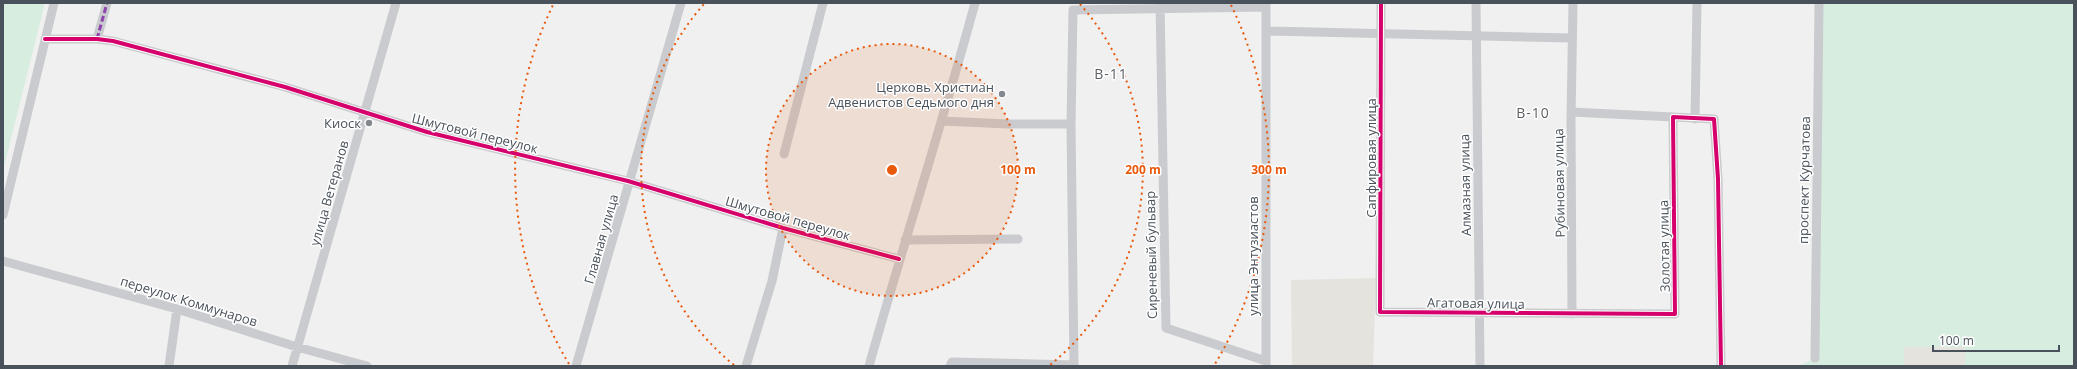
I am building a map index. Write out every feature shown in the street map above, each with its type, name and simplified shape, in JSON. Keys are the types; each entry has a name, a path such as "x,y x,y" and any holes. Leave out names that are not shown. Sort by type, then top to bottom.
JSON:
{"street":[{"path":"3,215 44,39 54,3"},
{"path":"97,39 107,3"},
{"name":"улица Ветеранов","path":"292,366 396,3"},
{"name":"Главная улица","path":"576,366 628,181 681,3"},
{"path":"784,154 823,3"},
{"path":"869,366 899,259 942,121 975,3"},
{"name":"Сапфировая улица","path":"1380,312 1381,3"},
{"name":"Алмазная улица","path":"1476,3 1480,366"},
{"name":"Рубиновая улица","path":"1572,314 1571,112 1573,3"},
{"path":"1695,119 1696,3"},
{"name":"проспект Курчатова","path":"1815,358 1819,3"},
{"path":"950,366 952,362 1074,365 1071,124 1073,10 1160,6 1266,5"},
{"name":"улица Энтузиастов","path":"1266,5 1266,364"},
{"name":"Сиреневый бульвар","path":"1160,6 1166,328 1266,364"},
{"path":"1267,31 1381,32 1572,38"},
{"name":"Шмутовой переулок","path":"44,39 97,39 113,41 285,86 365,114 427,132 628,181 783,228 899,259"},
{"path":"1571,112 1714,119 1718,179 1721,366"},
{"name":"Золотая улица","path":"1572,314 1675,314 1673,117"},
{"path":"942,121 1008,124 1071,124"},
{"path":"746,366 772,281 783,228"},
{"path":"905,240 1018,239"},
{"name":"переулок Коммунаров","path":"3,261 367,366"},
{"path":"169,366 177,310"},
{"name":"Агатовая улица","path":"1380,312 1572,314"}],"shaded area":[{"path":"1376,278 1373,366 1292,366 1291,280"},
{"path":"1904,347 1965,347 1965,366 1904,366"}],"green space":[{"path":"3,3 45,3 3,171"},
{"path":"1822,3 2074,3 2074,366 1965,366 1965,347 1904,347 1904,366 1799,366 1815,358"}],"marked path":[{"path":"97,39 107,3"}],"cycle path":[{"path":"1381,3 1380,312 1675,314 1673,117 1714,119 1718,179 1721,366"},
{"path":"45,39 97,39 113,41 285,87 427,132 628,181 783,228 899,259"}],"place":[{"name":"Церковь Христиан Адвенистов Седьмого дня","path":"1002,94"},
{"name":"Киоск","path":"369,123"}],"district":[{"name":"В-11","path":"1111,73"},
{"name":"В-10","path":"1533,112"}]}
